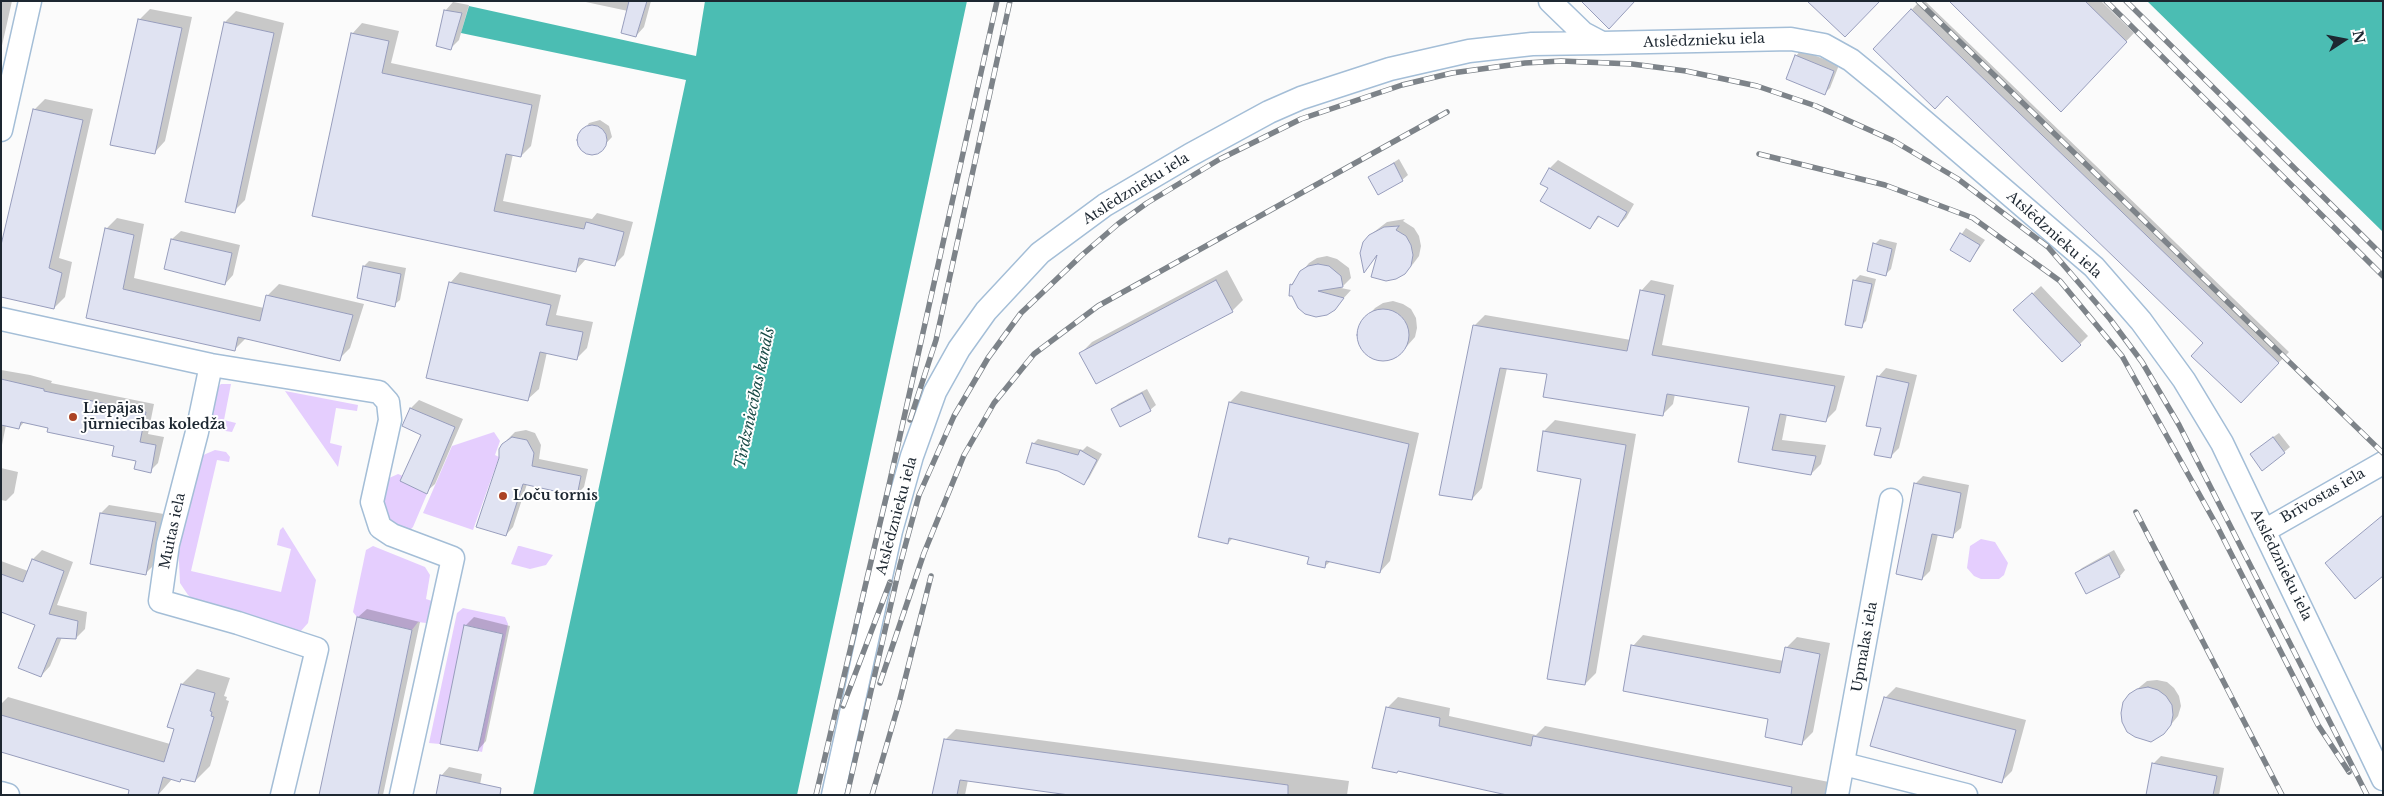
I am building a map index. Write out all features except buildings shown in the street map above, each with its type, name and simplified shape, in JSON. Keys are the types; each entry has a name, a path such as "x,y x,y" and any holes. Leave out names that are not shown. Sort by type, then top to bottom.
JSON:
{"street":[{"path":"1,130 30,1"},
{"path":"1550,1 1583,33 1602,43"},
{"name":"Atslēdznieku iela","path":"834,795 891,531 912,456 935,392 959,349 986,311 1040,253 1105,205 1190,155 1269,112 1301,98 1390,69 1469,51 1532,44 1791,39 1824,45 1851,60 2094,267 2140,321 2184,380 2222,443 2383,779"},
{"path":"1,319 211,365 379,392 388,402 390,420 372,502 380,527 392,535 453,558 401,795"},
{"name":"Muitas iela","path":"211,365 197,432 168,544 160,601 238,623 317,649 282,795"},
{"name":"Brīvostas iela","path":"2264,530 2383,463"},
{"name":"Upmalas iela","path":"1837,795 1891,500"},
{"path":"1844,764 1966,795"},
{"path":"1,793 8,795"}],"shaded area":[{"path":"221,384 231,384 224,420 236,423 232,432 219,430 212,424 211,420 217,388"},
{"path":"285,391 358,405 357,411 336,408 330,443 342,446 338,467"},
{"path":"494,432 500,441 495,455 499,457 473,530 423,513 452,446"},
{"path":"215,450 226,452 230,457 229,462 217,460 191,571 281,592 291,549 277,545 280,530 283,527 316,580 308,623 300,632 245,613 197,603 188,595 180,583 178,541 201,456"},
{"path":"398,474 403,476 401,481 427,494 410,530 393,523 389,518 384,501 387,479"},
{"path":"1981,539 1995,542 2008,563 2004,575 1999,579 1981,579 1974,576 1967,568 1970,546"},
{"path":"373,546 425,567 430,575 426,599 432,601 426,623 418,622 412,630 357,617 353,612 366,550"},
{"path":"518,546 553,555 546,565 530,569 511,564"},
{"path":"463,608 505,617 508,624 482,752 478,751 503,634 465,625 440,744 429,743 457,613"}],"water":[{"name":"Tirdzniecības kanāls","path":"705,1 967,1 797,795 533,795 686,80 461,33 469,6 696,56"},
{"path":"2147,1 2383,1 2383,232"}],"railway":[{"path":"816,795 889,485 997,1"},
{"path":"910,420 936,340 1010,1"},
{"path":"1918,1 2383,453"},
{"path":"2106,1 2383,276"},
{"path":"2126,1 2383,256"},
{"path":"847,795 900,565 919,495 954,416 988,358 1021,313 1082,255 1118,224 1147,203 1220,159 1301,119 1402,85 1452,73 1525,63 1561,61 1632,64 1686,71 1757,86 1816,106 1894,141 1958,179 2048,247 2110,319 2142,362 2179,425 2367,795"},
{"path":"880,683 924,553 964,455 994,403 1034,354 1098,306 1447,112"},
{"path":"1759,154 1885,185 1973,218 2060,281 2122,356 2217,526 2318,725 2349,772"},
{"path":"2136,512 2282,795"},
{"path":"872,795 899,703 931,576"},
{"path":"843,706 890,582"}],"place":[{"name":"Liepājas jūrniecības koledža","path":"73,417"},
{"name":"Loču tornis","path":"503,496"}]}
